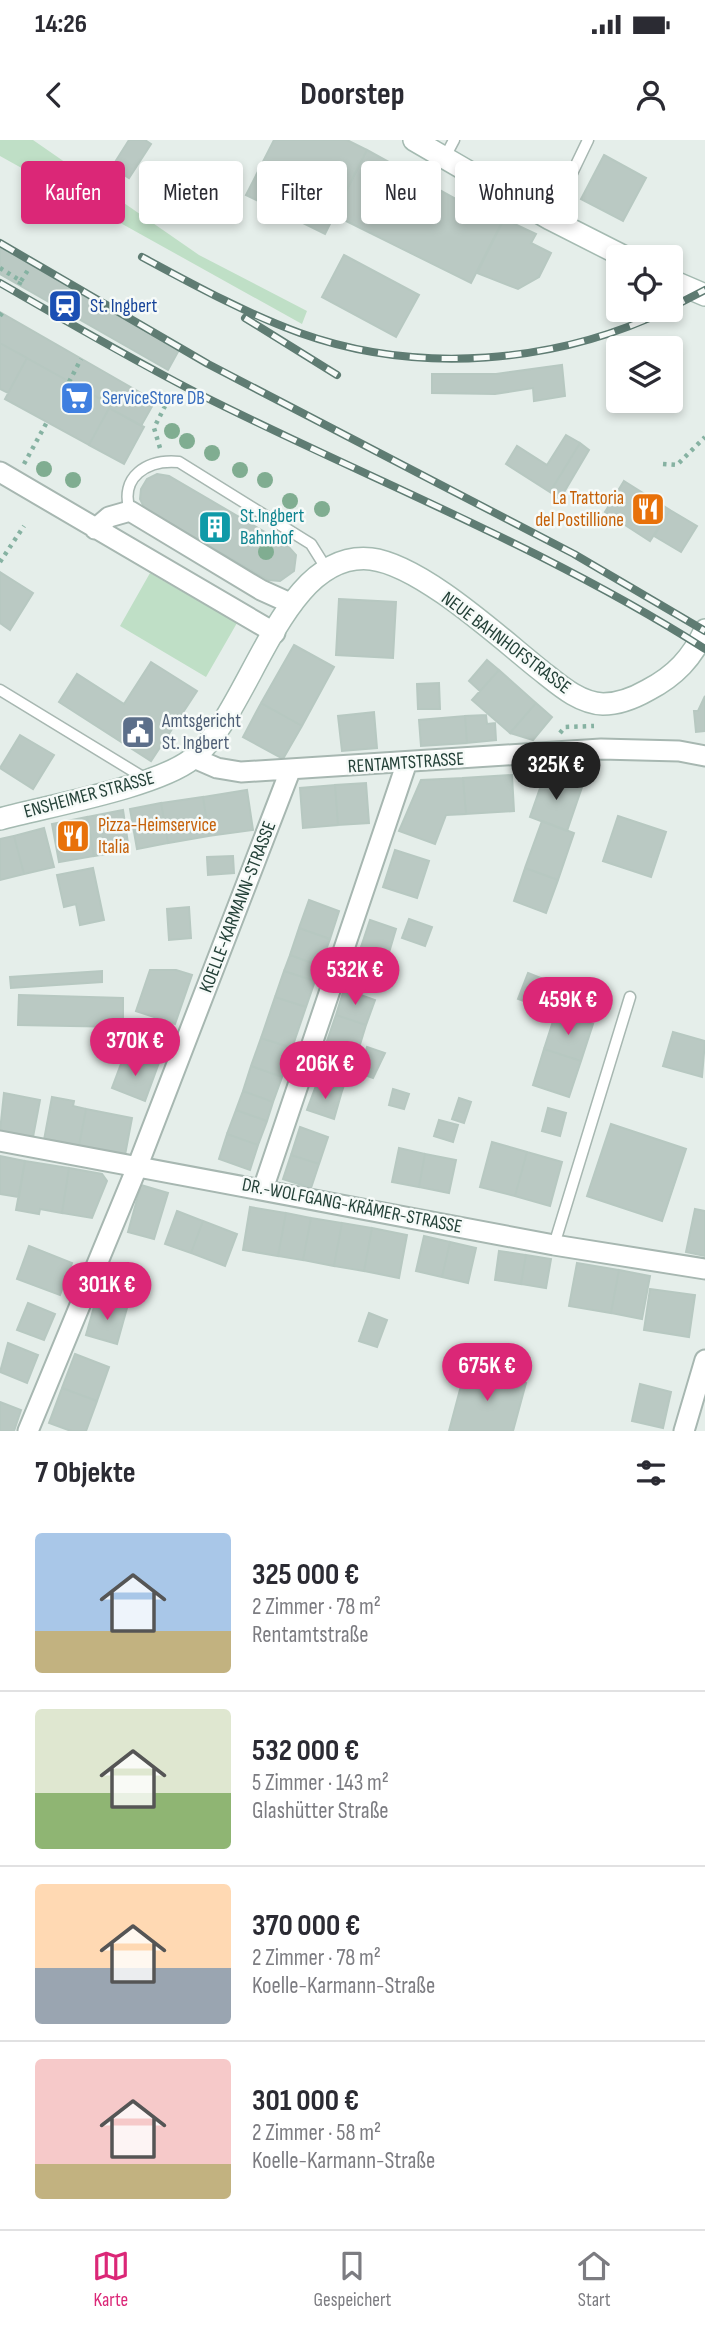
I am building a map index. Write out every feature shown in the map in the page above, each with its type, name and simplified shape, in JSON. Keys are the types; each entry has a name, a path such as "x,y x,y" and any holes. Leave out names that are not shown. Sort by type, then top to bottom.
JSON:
{"main road":[{"path":"414,140 449,148 467,161"},
{"path":"560,224 606,247"},
{"path":"683,286 705,295"},
{"name":"NEUE BAHNHOFSTRASSE","path":"326,568 370,559 398,568 447,597 565,690 602,704 631,698 674,675 695,651 705,630"},
{"name":"ENSHEIMER STRASSE","path":"0,819 148,780 172,772 194,758 243,689 292,604 326,568"}],"street":[{"path":"7,476 275,633"},
{"path":"95,529 108,517 130,512 261,590 292,604"},
{"name":"RENTAMTSTRASSE","path":"194,758 217,768 240,772 290,771 601,749 679,751 705,756"},
{"path":"263,1189 407,762"},
{"name":"KOELLE-KARMANN-STRASSE","path":"28,1431 138,1165 290,771"},
{"name":"DR.-WOLFGANG-KRÄMER-STRASSE","path":"0,1141 554,1245 705,1269"},
{"path":"684,1431 705,1360"}],"lane":[{"path":"578,161 588,140"},
{"path":"130,512 126,499 128,485 136,472 164,461 179,462 311,544 326,568"},
{"path":"0,690 148,780"},
{"path":"554,1245 630,997"}],"path":[{"path":"0,268 19,284 27,270"},
{"path":"69,382 80,359"},
{"path":"157,437 154,428 165,406"},
{"path":"7,476 47,422"},
{"path":"663,464 677,465 705,437"},
{"path":"0,562 24,526"},
{"path":"565,727 599,726"}],"green space":[{"path":"0,140 33,140 63,161 21,161 21,168 0,156"},
{"path":"125,204 139,213 139,224 154,224 199,255 307,311 302,324 122,224 125,224"},
{"path":"150,573 237,623 206,677 120,626"}],"building":[{"path":"129,140 145,140 151,144 129,178 125,175 125,161 116,161"},
{"path":"274,140 347,140 367,150 347,190 347,161 263,161"},
{"path":"367,150 387,161 361,161"},
{"path":"604,155 646,178 623,221 581,199"},
{"path":"361,162 361,224 441,224 441,191 455,199 455,224 501,224 471,283 347,221 347,189"},
{"path":"257,173 257,200 246,195"},
{"path":"305,224 330,224 325,234"},
{"path":"502,224 515,224 536,234 531,243 551,253 539,277 518,289 477,273"},
{"path":"0,247 179,350 168,370 0,274"},
{"path":"344,255 419,295 396,337 322,297"},
{"path":"0,312 155,401 141,426 109,408 111,405 0,343"},
{"path":"0,343 27,358 8,393 0,389"},
{"path":"27,358 111,405 89,445 5,399"},
{"path":"562,365 565,396 534,401 533,388 495,394 432,393 432,374 496,374"},
{"path":"109,408 144,427 124,464 89,445"},
{"path":"566,435 580,443 550,492 506,464 517,446 547,465"},
{"path":"580,443 589,450 560,499 550,492"},
{"name":"St.Ingbert Bahnhof","path":"157,474 169,476 287,545 296,555 294,571 280,581 268,580 145,509 140,499 141,489 147,479"},
{"path":"624,481 670,510 650,541 605,512"},
{"path":"670,510 697,526 681,552 654,536"},
{"path":"0,572 33,593 10,630 0,623"},
{"path":"339,599 396,602 393,658 336,655"},
{"path":"294,645 334,667 302,726 261,703"},
{"path":"487,660 499,670 480,691 469,681"},
{"name":"Amtsgericht St. Ingbert","path":"151,662 197,691 151,761 59,702 77,674 124,704"},
{"path":"499,670 536,703 510,733 472,700"},
{"path":"439,683 440,709 418,709 417,684"},
{"path":"705,696 705,731 696,732 694,711 698,711"},
{"path":"261,703 302,726 283,759 243,737"},
{"path":"536,703 552,717 533,740 510,733"},
{"path":"374,712 377,748 342,751 338,716"},
{"path":"486,715 487,724 495,723 496,740 467,743 465,716"},
{"path":"465,716 467,743 421,746 419,720"},
{"path":"20,735 54,755 33,789 0,768"},
{"path":"545,774 582,787 567,831 530,817"},
{"path":"512,775 514,811 466,814 463,778"},
{"path":"463,778 466,814 446,815 435,844 399,831 421,780"},
{"path":"366,783 369,823 338,825 335,785"},
{"path":"335,785 338,825 303,828 300,788"},
{"path":"247,790 253,830 209,836 203,797"},
{"path":"203,797 209,836 168,843 161,803"},
{"path":"161,803 168,843 137,849 130,809"},
{"path":"123,810 129,850 94,856 87,817"},
{"path":"618,816 666,832 651,877 603,861"},
{"path":"87,817 94,856 59,862 52,824"},
{"path":"542,821 574,833 558,880 525,868"},
{"path":"44,828 54,867 24,874 14,836"},
{"path":"14,836 24,874 0,880 0,839"},
{"path":"395,850 429,861 417,898 383,887"},
{"path":"233,856 234,873 208,875 207,857"},
{"path":"93,868 104,920 80,925 76,904 64,907 57,875"},
{"path":"525,868 558,880 546,913 514,901"},
{"path":"309,900 339,911 330,939 299,928"},
{"path":"189,907 191,938 169,940 167,909"},
{"path":"409,919 432,927 425,946 402,938"},
{"path":"370,920 396,929 388,956 361,947"},
{"path":"299,928 330,939 320,966 290,955"},
{"path":"361,947 388,956 379,983 352,975"},
{"path":"290,955 320,966 315,981 284,971"},
{"path":"150,970 176,970 192,975 175,1024 136,1011"},
{"path":"102,971 102,982 11,988 10,977"},
{"path":"284,971 315,981 306,1007 275,997"},
{"path":"528,973 546,980 537,1006 518,999"},
{"path":"344,989 375,1000 366,1025 336,1015"},
{"path":"19,995 123,998 123,1027 18,1025"},
{"path":"275,997 306,1007 292,1048 261,1038"},
{"path":"556,1012 593,1024 581,1061 544,1049"},
{"path":"336,1015 366,1025 358,1051 327,1041"},
{"path":"134,1030 167,1042 157,1068 124,1056"},
{"path":"673,1032 705,1041 702,1077 663,1066"},
{"path":"261,1038 292,1048 282,1077 251,1066"},
{"path":"367,1047 385,1053 373,1078 359,1073"},
{"path":"544,1049 581,1061 569,1097 533,1085"},
{"path":"124,1056 157,1068 145,1101 112,1088"},
{"path":"324,1059 350,1068 342,1091 317,1083"},
{"path":"251,1066 282,1077 273,1102 243,1091"},
{"path":"317,1083 342,1091 334,1119 307,1110"},
{"path":"393,1089 409,1094 404,1109 389,1105"},
{"path":"243,1091 273,1102 267,1121 236,1110"},
{"path":"4,1093 40,1100 33,1137 0,1131"},
{"path":"52,1097 74,1101 73,1106 86,1109 79,1146 44,1140"},
{"path":"459,1098 471,1102 464,1123 452,1119"},
{"path":"548,1108 566,1113 560,1136 542,1131"},
{"path":"86,1109 132,1118 125,1155 79,1146"},
{"path":"236,1110 267,1121 258,1145 227,1134"},
{"path":"439,1120 458,1125 453,1142 434,1136"},
{"path":"611,1124 686,1149 662,1221 587,1196"},
{"path":"300,1127 328,1137 319,1164 291,1155"},
{"path":"227,1134 258,1145 250,1170 219,1159"},
{"path":"492,1142 527,1152 515,1196 480,1187"},
{"path":"399,1148 425,1154 419,1187 392,1182"},
{"path":"527,1152 562,1162 550,1206 515,1196"},
{"path":"425,1154 456,1160 449,1193 419,1187"},
{"path":"291,1155 319,1164 311,1188 283,1179"},
{"path":"0,1156 25,1161 19,1197 0,1194"},
{"path":"25,1161 69,1168 62,1213 40,1209 39,1214 16,1210"},
{"path":"69,1168 102,1174 107,1181 92,1218 62,1213"},
{"path":"141,1185 168,1193 154,1239 128,1232"},
{"path":"250,1207 286,1213 278,1256 243,1250"},
{"path":"695,1209 705,1211 705,1256 686,1252"},
{"path":"177,1211 203,1221 191,1253 165,1244"},
{"path":"286,1213 311,1218 303,1260 278,1256"},
{"path":"311,1218 342,1223 334,1266 303,1260"},
{"path":"203,1221 237,1234 225,1266 191,1253"},
{"path":"342,1223 372,1228 364,1271 334,1266"},
{"path":"372,1228 407,1235 399,1278 364,1271"},
{"path":"424,1236 450,1242 442,1277 416,1271"},
{"path":"450,1242 476,1248 468,1283 442,1277"},
{"path":"29,1246 72,1263 60,1295 17,1279"},
{"path":"499,1251 526,1255 521,1284 495,1280"},
{"path":"526,1255 551,1259 546,1288 521,1284"},
{"path":"577,1263 619,1270 611,1313 569,1306"},
{"path":"619,1270 650,1276 642,1319 611,1313"},
{"path":"650,1289 695,1295 689,1337 644,1330"},
{"path":"96,1300 127,1308 117,1344 86,1335"},
{"path":"28,1303 55,1314 44,1340 17,1330"},
{"path":"369,1313 387,1320 377,1347 359,1341"},
{"path":"8,1343 38,1355 27,1383 0,1372"},
{"path":"75,1354 109,1367 97,1401 62,1388"},
{"path":"466,1367 526,1383 513,1431 449,1431"},
{"path":"640,1384 671,1392 663,1428 632,1421"},
{"path":"62,1388 97,1401 86,1431 71,1431 49,1423"},
{"path":"0,1402 21,1410 14,1431 0,1431"}],"railway":[{"path":"0,243 208,364 574,554 705,631"},
{"path":"142,257 259,317 345,346 391,355 486,358 533,352 579,342 638,322"},
{"path":"0,283 199,394 519,546 644,612 705,649"},
{"path":"683,301 705,290"},
{"path":"245,318 337,375"}],"place":[{"name":"St. Ingbert","path":"65,306"},
{"name":"ServiceStore DB","path":"77,398"},
{"name":"La Trattoria del Postillione","path":"648,509"},
{"name":"St.Ingbert Bahnhof","path":"215,527"},
{"name":"Amtsgericht St. Ingbert","path":"138,732"},
{"name":"Pizza-Heimservice Italia","path":"73,836"}]}
